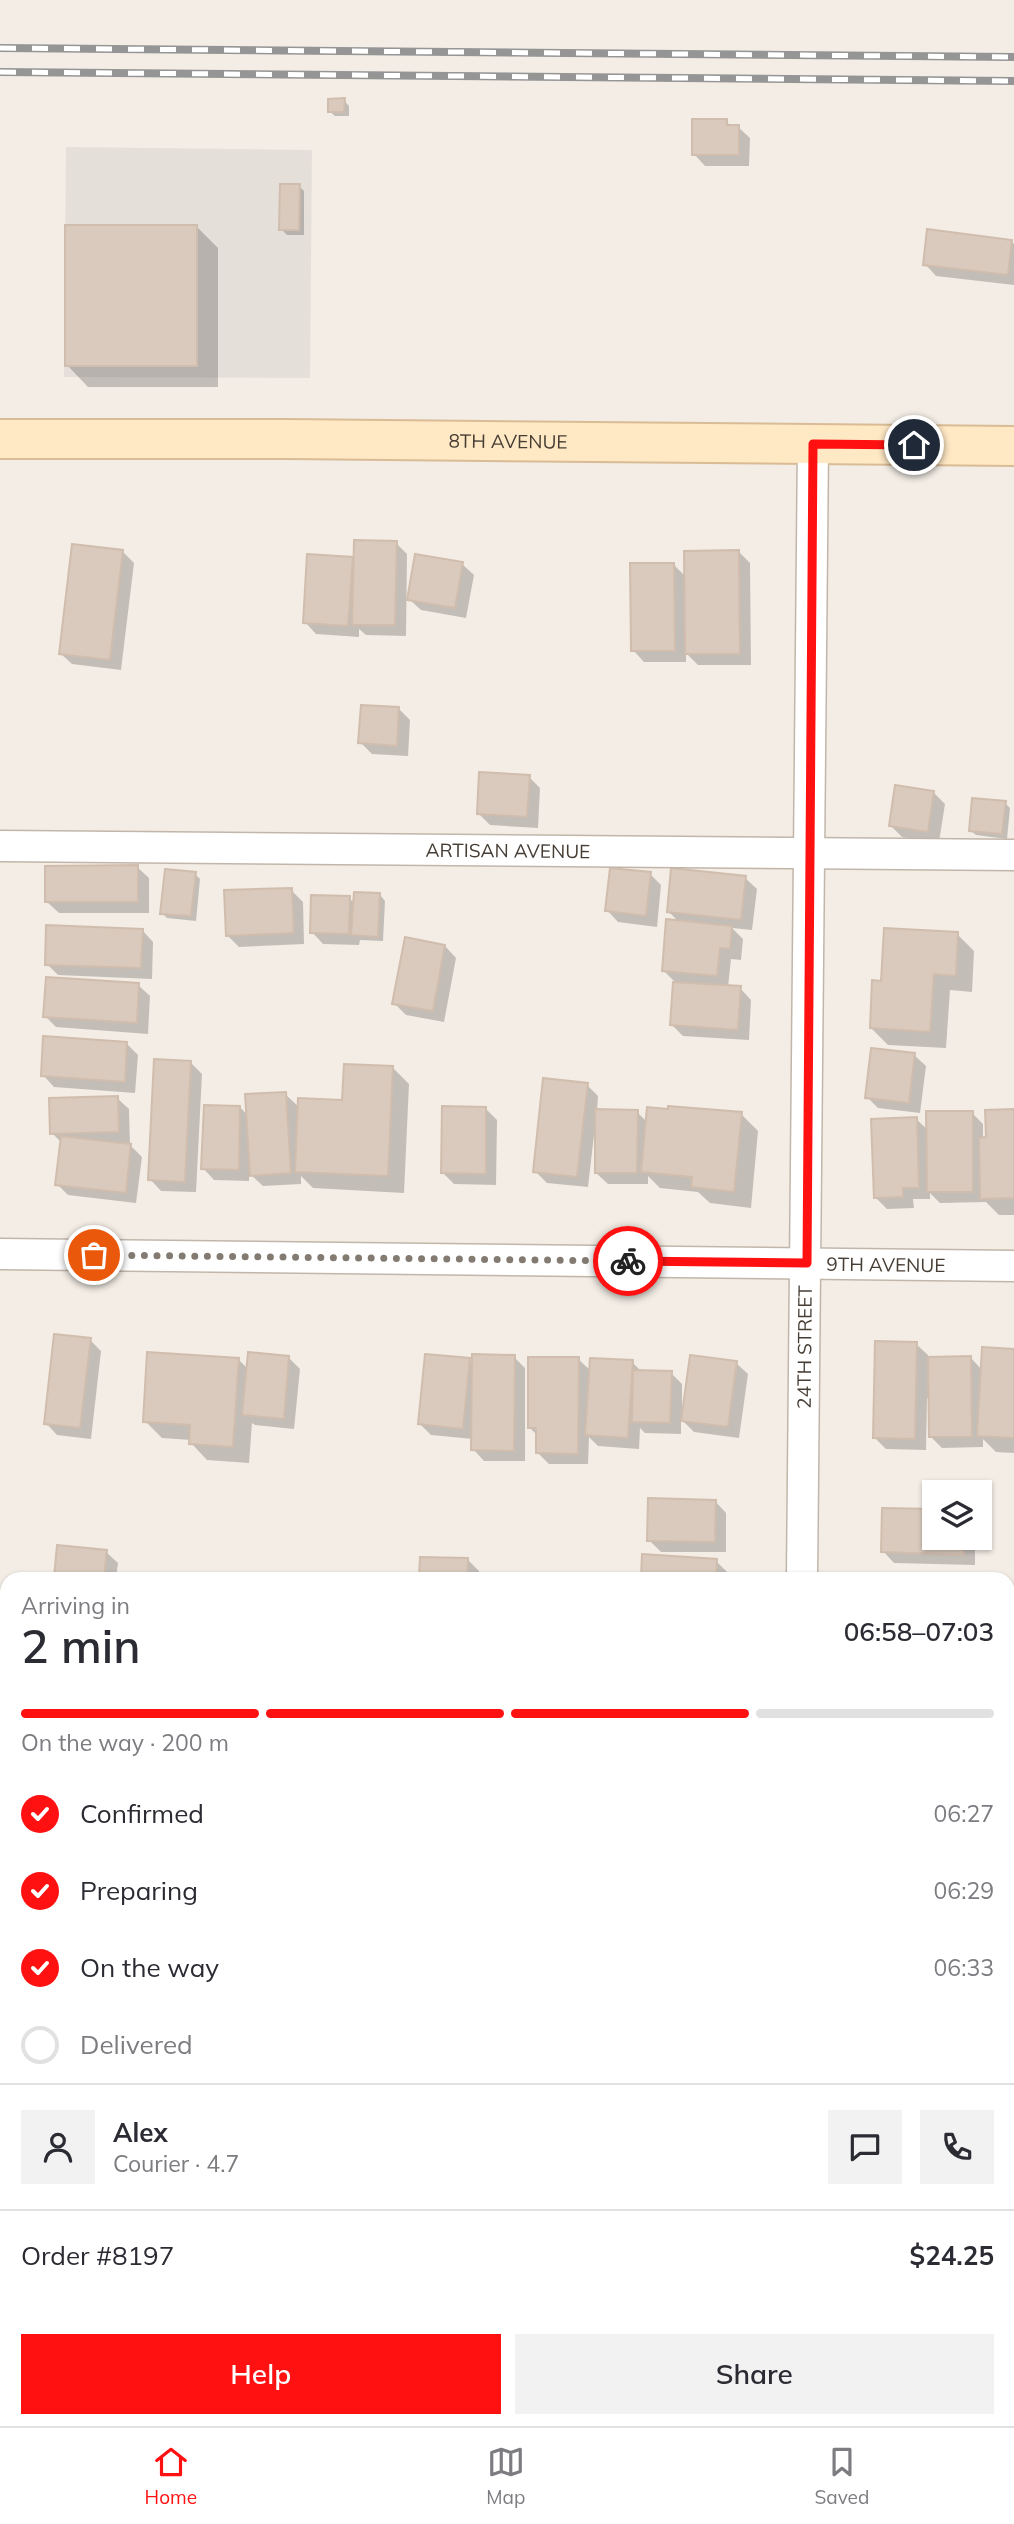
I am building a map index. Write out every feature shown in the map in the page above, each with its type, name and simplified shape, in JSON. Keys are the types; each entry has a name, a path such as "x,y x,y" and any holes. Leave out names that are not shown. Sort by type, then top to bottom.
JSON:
{"main road":[{"name":"8TH AVENUE","path":"0,439 1014,446"}],"street":[{"name":"24TH STREET","path":"802,1572 813,444"},
{"name":"ARTISAN AVENUE","path":"0,846 1014,855"},
{"name":"9TH AVENUE","path":"0,1254 1014,1266"}],"shaded area":[{"path":"66,147 312,150 310,378 64,377"}],"building":[{"path":"345,98 344,112 328,112 328,99"},
{"path":"692,119 727,119 727,125 739,125 739,155 692,155"},
{"path":"280,184 300,184 299,230 279,230"},
{"path":"65,225 197,225 197,366 65,366"},
{"path":"927,229 1012,240 1008,275 923,265"},
{"path":"354,540 397,541 395,625 352,625"},
{"path":"72,544 123,550 110,660 59,654"},
{"path":"739,550 740,654 685,654 684,551"},
{"path":"307,554 353,557 348,626 303,623"},
{"path":"415,554 463,562 455,608 407,600"},
{"path":"630,563 674,563 675,651 631,651"},
{"path":"361,705 399,707 397,746 358,743"},
{"path":"479,772 530,775 527,817 477,814"},
{"path":"895,785 934,791 928,832 889,826"},
{"path":"972,798 1006,801 1002,834 969,831"},
{"path":"138,865 138,902 45,902 45,866"},
{"path":"610,868 651,872 646,916 605,911"},
{"path":"671,868 746,876 741,920 667,912"},
{"path":"165,869 196,872 191,916 160,914"},
{"path":"292,888 294,933 226,936 224,890"},
{"path":"354,892 380,893 378,937 351,935"},
{"path":"311,895 350,896 349,934 310,933"},
{"path":"666,919 732,926 730,949 720,948 717,976 662,971"},
{"path":"46,925 143,929 141,968 45,965"},
{"path":"884,928 958,932 956,976 934,974 930,1032 870,1028 872,980 881,981"},
{"path":"405,937 445,945 433,1011 392,1004"},
{"path":"46,977 139,983 137,1023 43,1017"},
{"path":"673,982 741,986 738,1030 670,1025"},
{"path":"43,1036 127,1042 125,1082 41,1076"},
{"path":"871,1048 915,1053 909,1103 865,1098"},
{"path":"154,1059 191,1061 185,1182 148,1180"},
{"path":"344,1064 393,1066 388,1176 295,1172 298,1098 342,1100"},
{"path":"543,1078 588,1083 577,1177 533,1172"},
{"path":"286,1092 291,1173 250,1176 245,1094"},
{"path":"118,1096 119,1132 50,1134 49,1098"},
{"path":"204,1105 240,1106 239,1170 201,1169"},
{"path":"442,1106 486,1107 486,1174 441,1173"},
{"path":"668,1106 742,1112 734,1192 691,1187 692,1177 641,1172 647,1107 668,1109"},
{"path":"595,1109 638,1110 637,1173 595,1173"},
{"path":"1014,1109 1014,1198 980,1199 979,1138 986,1137 985,1110"},
{"path":"926,1111 973,1111 973,1192 927,1192"},
{"path":"917,1117 919,1188 903,1188 903,1197 874,1198 871,1119"},
{"path":"61,1136 131,1144 126,1193 55,1185"},
{"path":"54,1334 91,1338 80,1428 44,1424"},
{"path":"875,1341 917,1342 915,1439 873,1438"},
{"path":"982,1347 1014,1349 1014,1438 977,1436"},
{"path":"147,1352 239,1358 233,1447 189,1444 190,1425 143,1422"},
{"path":"248,1352 289,1356 284,1419 242,1415"},
{"path":"425,1354 470,1358 463,1429 418,1424"},
{"path":"472,1354 515,1355 514,1451 471,1450"},
{"path":"690,1355 737,1361 728,1427 681,1421"},
{"path":"971,1356 972,1437 929,1437 928,1357"},
{"path":"528,1357 579,1357 578,1454 536,1453 536,1428 528,1428"},
{"path":"590,1358 633,1360 628,1438 585,1435"},
{"path":"633,1370 672,1371 670,1423 632,1422"},
{"path":"648,1498 716,1500 715,1542 647,1541"},
{"path":"882,1508 922,1509 922,1550 964,1550 964,1555 881,1552"},
{"path":"57,1545 107,1550 105,1572 55,1572"},
{"path":"642,1554 717,1559 716,1572 641,1572"},
{"path":"420,1557 468,1558 467,1572 419,1572"}],"railway":[{"path":"0,48 1014,57"},
{"path":"0,72 1014,81"}],"way so far":[{"path":"94,1255 628,1261"}],"route":[{"path":"628,1261 807,1263 813,444 914,445"}]}
